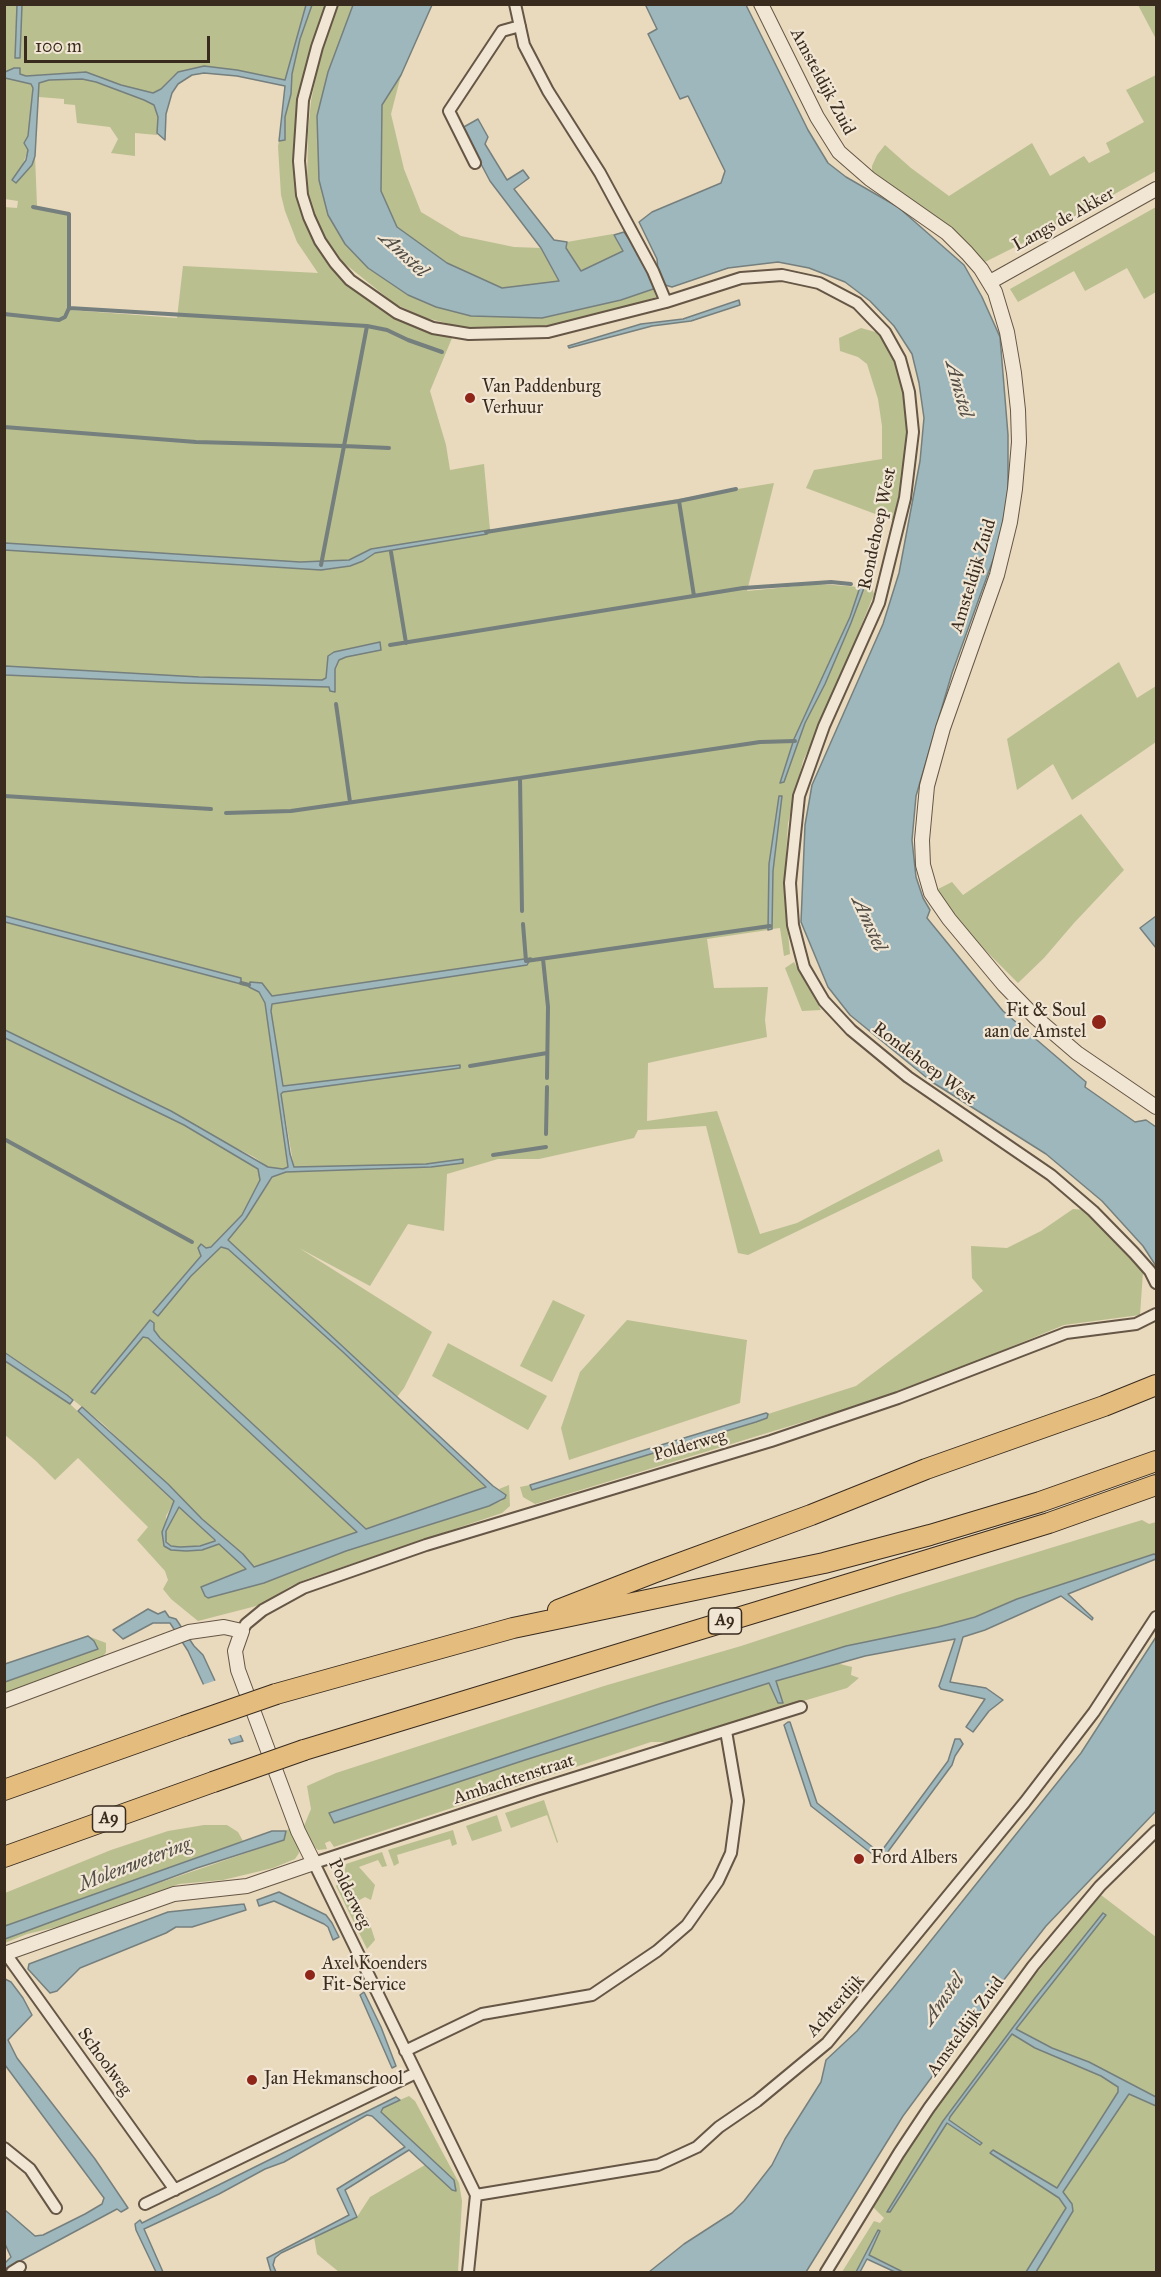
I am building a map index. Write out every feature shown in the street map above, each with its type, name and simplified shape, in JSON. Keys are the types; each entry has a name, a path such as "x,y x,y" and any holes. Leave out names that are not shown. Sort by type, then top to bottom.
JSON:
{"highway":[{"name":"A9","path":"513,1628 926,1469 1104,1406 1156,1385"},
{"name":"A9","path":"4,1790 276,1694 513,1628 824,1563 930,1535 1040,1502 1149,1464"},
{"name":"A9","path":"4,1857 304,1750 1049,1523 1151,1487"}],"street":[{"name":"Rondehoep West","path":"332,4 317,47 303,100 299,161 302,195 320,241 335,263 350,280 397,313 433,328 469,334 548,332 666,302 741,278 782,275 819,283 857,303 885,332 900,359 909,392 913,432 905,498 879,603 824,726 799,796 790,883 793,926 804,967 824,1001 851,1030 908,1077 1051,1175 1093,1211 1139,1259 1156,1283"},
{"path":"515,4 524,45 548,91 600,173 653,271 666,302"},
{"name":"Amsteldijk Zuid","path":"761,4 817,117 839,152 870,179 947,233 981,269 995,292 1007,332 1014,373 1019,442 1015,489 1010,522 997,575 932,766 923,818 923,865 931,893 1004,986 1035,1017 1077,1053 1156,1106"},
{"path":"475,163 449,111 502,31 520,26"},
{"name":"Langs de Akker","path":"990,282 1156,189"},
{"name":"Polderweg","path":"476,2195 298,1831 238,1670 235,1651 242,1632 263,1610 303,1588 415,1549 813,1427 948,1380 1066,1333 1137,1324 1156,1314"},
{"name":"Achterdijk","path":"476,2195 658,2164 697,2147 719,2127 757,2101 827,2043 1025,1803 1094,1712 1156,1617"},
{"path":"4,1701 189,1632 224,1627 242,1632"},
{"name":"Ambachtenstraat","path":"314,1863 801,1707"},
{"path":"405,2051 482,2014 592,1995 657,1951 687,1925 718,1881 730,1853 738,1801 726,1731"},
{"name":"Amsteldijk Zuid","path":"829,2268 929,2108 1047,1948 1100,1886 1156,1831"},
{"path":"5,1954 174,1894 247,1886 314,1863"},
{"name":"Schoolweg","path":"5,1954 175,2190"},
{"path":"145,2204 416,2073"},
{"path":"4,2148 30,2169 56,2208"},
{"path":"468,2272 476,2195"}],"green space":[{"path":"336,4 353,5 328,72 317,116 319,180 345,244 368,268 408,295 518,317 541,318 557,315 621,300 653,288 656,297 599,316 551,327 466,328 426,318 395,304 344,263 311,213 307,186 311,101 323,42"},
{"path":"5,5 17,5 15,58 20,58 22,5 306,5 286,80 237,70 173,76 161,89 153,93 121,85 86,72 26,76 11,70 5,72"},
{"path":"312,5 327,5 298,105 294,167 299,205 318,247 342,274 393,313 427,332 452,338 430,391 446,445 450,470 484,464 490,530 774,483 747,591 819,584 860,587 850,617 794,739 781,783 864,588 872,588 874,594 829,705 803,761 788,823 784,891 790,954 784,956 780,928 772,929 773,871 782,796 779,796 769,864 768,930 707,939 714,988 768,987 765,1020 767,1037 648,1063 647,1121 717,1111 760,1234 797,1223 939,1149 943,1161 748,1255 738,1253 706,1126 638,1130 634,1138 539,1159 498,1159 447,1174 444,1231 408,1224 370,1286 299,1248 432,1332 404,1388 397,1397 228,1240 246,1218 273,1177 286,1172 431,1167 463,1159 426,1164 294,1168 281,1093 460,1067 460,1065 283,1086 271,1004 527,965 531,958 271,996 259,992 265,1003 288,1168 283,1169 268,1167 254,1157 5,1030 4,922 240,984 241,978 5,916 5,675 330,687 335,692 335,668 339,660 381,650 379,642 328,656 326,678 322,680 199,677 5,666 5,550 249,566 363,561 375,553 487,534 489,531 371,549 349,560 300,562 5,543 4,207 17,208 18,201 5,199 5,78 31,84 33,88 28,136 24,143 28,150 16,183 32,165 35,156 37,206 70,214 70,310 177,318 183,266 318,273 297,242 285,211 281,195 278,146 279,141 285,140 285,117 291,94 292,75 300,39"},
{"path":"1138,5 1156,5 1156,39"},
{"path":"401,75 391,114 404,169 421,212 461,236 514,247 541,248 559,282 502,288 447,263 397,227 381,191 382,105"},
{"path":"1156,75 1156,171 1059,225 983,263 943,222 872,171 877,155 885,145 949,196 1032,143 1050,176 1084,156 1089,163 1110,152 1106,143 1144,122 1126,90"},
{"path":"82,79 96,82 154,105 158,117 157,135 135,133 135,156 111,153 118,139 110,127 77,123 75,105 64,104 64,99 39,97 39,82"},
{"path":"1156,207 1156,292 1144,299 1127,268 1085,291 1074,271 1018,302 1010,289"},
{"path":"613,234 623,251 581,271 566,248 567,242"},
{"path":"861,328 879,333 892,353 904,385 907,424 903,472 894,521 806,488 814,470 882,459 882,426 878,399 867,364 858,357 840,351 839,338"},
{"path":"1119,662 1137,698 1156,686 1156,742 1072,800 1053,764 1017,790 1007,739"},
{"path":"1081,814 1124,870 1044,958 1018,983 966,931 943,900 938,889 952,882 963,895"},
{"path":"794,962 821,1010 802,1011 785,968"},
{"path":"4,1038 184,1125 258,1169 260,1180 242,1215 211,1247 206,1248 201,1245 198,1248 201,1256 153,1312 221,1246 229,1249 343,1352 486,1488 366,1529 160,1338 153,1330 150,1320 95,1394 143,1336 148,1337 358,1532 254,1567 243,1554 202,1519 102,1423 67,1395 5,1352"},
{"path":"1073,1209 1087,1210 1143,1272 1140,1315 1064,1325 948,1373 862,1404 535,1504 523,1497 520,1487 530,1485 532,1489 756,1422 767,1418 768,1414 856,1386 983,1291 972,1278 971,1246 1007,1248 1041,1231"},
{"path":"553,1300 585,1315 552,1382 520,1366"},
{"path":"627,1320 747,1340 740,1403 569,1460 561,1428 580,1372"},
{"path":"448,1343 547,1396 528,1430 432,1376"},
{"path":"4,1361 70,1404 174,1502 166,1516 164,1546 202,1550 219,1544 246,1570 201,1587 205,1596 208,1597 264,1583 346,1551 489,1506 502,1501 506,1495 499,1489 509,1485 510,1506 502,1513 307,1579 260,1605 198,1621 171,1599 163,1589 168,1580 165,1571 137,1540 148,1527 78,1458 55,1480 5,1435"},
{"path":"179,1506 215,1541 200,1546 171,1546 166,1541 166,1531"},
{"path":"1142,1520 1149,1524 1156,1522 1156,1553 1017,1599 975,1617 846,1646 659,1704 329,1814 334,1823 769,1683 778,1703 782,1703 776,1681 836,1663 852,1667 851,1675 859,1678 847,1688 666,1742 651,1742 334,1847 330,1841 325,1843 327,1849 318,1850 312,1845 304,1826 311,1809 307,1786 336,1773 604,1686 741,1646 897,1595"},
{"path":"88,1636 106,1643 106,1652 103,1657 5,1695 5,1682 98,1649"},
{"path":"544,1800 557,1843 547,1815 511,1828 505,1813"},
{"path":"497,1815 502,1831 472,1841 466,1826"},
{"path":"204,1825 227,1825 238,1832 243,1841 5,1926 5,1893 111,1850 168,1831"},
{"path":"291,1827 299,1853 295,1859 273,1868 223,1880 179,1884 61,1926 27,1934 5,1943 5,1939 83,1909 284,1840 286,1831"},
{"path":"453,1830 457,1844 452,1846 450,1839 397,1855 399,1863 394,1866 388,1850"},
{"path":"382,1852 387,1866 382,1867 378,1860 359,1867 375,1885 371,1900 365,1897 356,1902 357,1913 368,1918 375,1940 367,1949 336,1886 344,1874 346,1864"},
{"path":"1101,1895 1156,1937 1156,2097 1089,2062 1052,2048 1016,2029 1105,1915 1035,1998 943,2121 888,2212 947,2123 980,2145 982,2143 949,2120 1012,2034 1035,2048 1101,2076 1118,2087 1118,2092 1057,2188 993,2150 991,2153 1059,2198 1066,2208 1026,2272 903,2272 869,2255 878,2230 856,2272 842,2272 874,2221 880,2223 884,2218 872,2206 917,2135 1031,1980"},
{"path":"1129,2093 1156,2106 1156,2272 1036,2272 1073,2211 1072,2204 1063,2192"},
{"path":"409,2096 415,2101 459,2183 462,2201 458,2272 339,2272 317,2254 314,2237 357,2217 370,2197 425,2165 452,2190 454,2180 380,2112 382,2108"}],"water":[{"name":"Amstel","path":"645,4 746,5 808,130 828,163 846,177 898,207 964,265 1000,337 1008,435 1008,498 997,549 952,673 916,796 912,840 916,877 930,910 927,918 1003,1011 1086,1082 1085,1087 1135,1122 1146,1120 1156,1127 1156,1266 1143,1246 1102,1201 1046,1154 932,1082 850,1015 828,987 801,922 805,825 812,785 883,624 899,573 920,461 924,418 919,383 912,354 894,326 870,301 845,282 809,268 778,262 728,268 672,287 665,285 621,300 542,318 471,316 436,307 408,295 368,268 345,244 328,215 319,180 317,116 328,72 353,5 432,5 401,75 382,105 381,191 397,227 447,263 502,288 559,281 541,248 490,181 462,128 478,119 488,137 485,144 507,180 523,170 529,178 514,189 554,240 567,242 566,248 581,271 623,251 614,235 624,232 640,255 658,271 657,259 639,222 652,212 721,183 725,171 688,96 680,99 648,34 657,29"},
{"path":"17,5 22,5 20,58 15,58"},
{"path":"306,5 312,5 300,39 292,74 291,94 285,117 285,140 279,141 285,86 237,76 204,73 192,75 178,84 172,93 166,114 165,140 157,133 158,117 154,105 96,82 82,79 49,80 39,83 35,156 32,165 16,183 12,180 26,160 28,150 24,143 28,136 33,88 31,84 5,78 5,72 20,68 20,74 26,76 86,72 121,85 153,93 161,89 178,72 204,66 285,80"},
{"path":"739,300 740,305 691,321 652,326 569,348 568,346 641,324 683,319"},
{"path":"490,530 487,534 375,553 350,566 321,570 4,550 5,543 300,562 349,560 371,549"},
{"path":"860,587 864,588 851,623 825,684 805,723 784,782 780,783 794,739 850,617"},
{"path":"380,642 381,650 339,660 335,669 335,692 330,691 329,687 5,675 5,666 199,677 322,680 326,678 328,656 334,652"},
{"path":"779,796 782,796 773,871 772,929 768,930 769,864"},
{"path":"5,916 241,978 241,984 5,922"},
{"path":"1156,916 1156,948 1140,928"},
{"path":"531,958 527,965 272,1004 271,1011 283,1086 460,1065 460,1068 283,1092 281,1094 294,1167 426,1164 463,1159 463,1163 431,1167 286,1172 272,1177 246,1218 228,1240 493,1486 506,1495 505,1498 489,1506 346,1551 264,1583 208,1598 201,1587 246,1569 219,1544 202,1550 186,1551 171,1550 164,1546 162,1532 174,1501 78,1411 82,1407 168,1484 254,1567 357,1532 148,1338 143,1337 95,1394 91,1392 150,1320 154,1323 154,1330 160,1338 366,1529 486,1487 343,1352 228,1249 221,1247 191,1276 158,1316 153,1312 201,1256 198,1248 201,1244 206,1248 211,1247 242,1215 260,1180 258,1169 184,1125 5,1038 5,1030 171,1111 268,1167 283,1169 288,1167 265,1003 259,992 249,987 250,982 262,983 272,996","holes":["179,1507 215,1540 200,1546 171,1546 166,1542 166,1531"]},
{"path":"4,1352 73,1400 70,1404 5,1361"},
{"path":"766,1413 767,1418 756,1422 532,1490 530,1485"},
{"path":"1154,1554 1156,1559 1068,1594 1093,1618 1092,1620 1061,1596 985,1630 963,1637 950,1682 986,1688 1003,1700 989,1711 973,1732 966,1727 985,1699 941,1689 939,1686 955,1639 865,1656 776,1681 783,1703 778,1703 769,1683 334,1823 329,1813 659,1704 846,1646 975,1617 1017,1599"},
{"path":"148,1609 158,1614 165,1611 169,1617 176,1619 194,1646 203,1655 243,1741 231,1744 188,1651 170,1623 153,1623 123,1639 113,1630"},
{"path":"88,1636 98,1649 5,1682 5,1664"},
{"name":"Amstel","path":"1156,1637 1156,1811 1046,1926 999,1986 903,2116 806,2272 649,2272 684,2244 732,2213 744,2201 772,2165 785,2139 821,2082 826,2060 857,2031 893,1988 1081,1753"},
{"path":"790,1722 817,1803 880,1853 948,1761 955,1739 960,1739 963,1744 952,1765 881,1861 811,1806 784,1725"},
{"path":"272,1831 286,1831 284,1840 197,1868 5,1939 5,1926"},
{"path":"279,1892 326,1915 339,1937 333,1940 328,1927 324,1924 274,1901 259,1906 257,1900"},
{"path":"244,1904 246,1910 192,1927 176,1927 80,1968 57,1991 50,1993 28,1969 29,1964 168,1912"},
{"path":"1103,1913 1106,1915 1016,2029 1052,2048 1089,2062 1156,2097 1156,2106 1129,2094 1063,2192 1072,2204 1073,2211 1036,2272 1026,2272 1066,2208 1059,2198 990,2153 993,2150 1057,2188 1118,2092 1118,2087 1101,2076 1035,2048 1012,2034 949,2120 982,2143 980,2145 947,2123 890,2212 887,2212 943,2121 1035,1998"},
{"path":"5,1979 11,1982 23,1998 32,2015 8,2040 17,2058 95,2159 128,2208 121,2212 117,2209 5,2269 5,2263 11,2257 5,2244 5,2210 35,2236 43,2235 85,2214 102,2204 104,2198 5,2065"},
{"path":"364,1992 396,2066 392,2068 360,1995"},
{"path":"396,2097 400,2100 383,2108 381,2112 454,2180 456,2191 452,2190 409,2150 345,2190 357,2217 281,2253 275,2258 273,2265 276,2272 271,2272 267,2258 349,2215 337,2189 405,2147 372,2116 367,2115 284,2162 265,2169 219,2194 144,2229 163,2272 156,2272 136,2230 135,2224 140,2220 142,2223"},
{"path":"878,2230 880,2231 869,2255 903,2272 895,2272 867,2259 860,2272 856,2272"}],"pier":[{"path":"217,1680 243,1734 225,1740 199,1686"}],"waterway":[{"path":"33,207 69,214 69,308 367,326 344,446 389,448"},
{"path":"4,314 59,320 65,317 69,308"},
{"path":"367,326 387,330 442,352"},
{"path":"4,427 196,442 344,446 321,565"},
{"path":"694,596 679,501 736,489"},
{"path":"486,532 679,501"},
{"path":"391,552 406,643"},
{"path":"390,645 743,588 831,582 851,584"},
{"path":"336,704 350,802"},
{"path":"522,911 520,778 760,742 795,741"},
{"path":"226,813 291,811 520,778"},
{"path":"4,796 211,809"},
{"path":"523,924 526,961 770,926"},
{"path":"543,959 548,1007 547,1078"},
{"path":"241,983 249,985"},
{"path":"470,1066 547,1053"},
{"path":"546,1134 547,1087"},
{"path":"4,1139 192,1242"},
{"path":"493,1155 546,1147"}],"place":[{"name":"Van Paddenburg Verhuur","path":"470,398"},
{"name":"Fit & Soul aan de Amstel","path":"1099,1022"},
{"name":"Ford Albers","path":"859,1859"},
{"name":"Axel Koenders Fit-Service","path":"310,1975"},
{"name":"Jan Hekmanschool","path":"252,2080"}],"water label":[{"name":"Molenwetering","path":"135,1865"}]}
